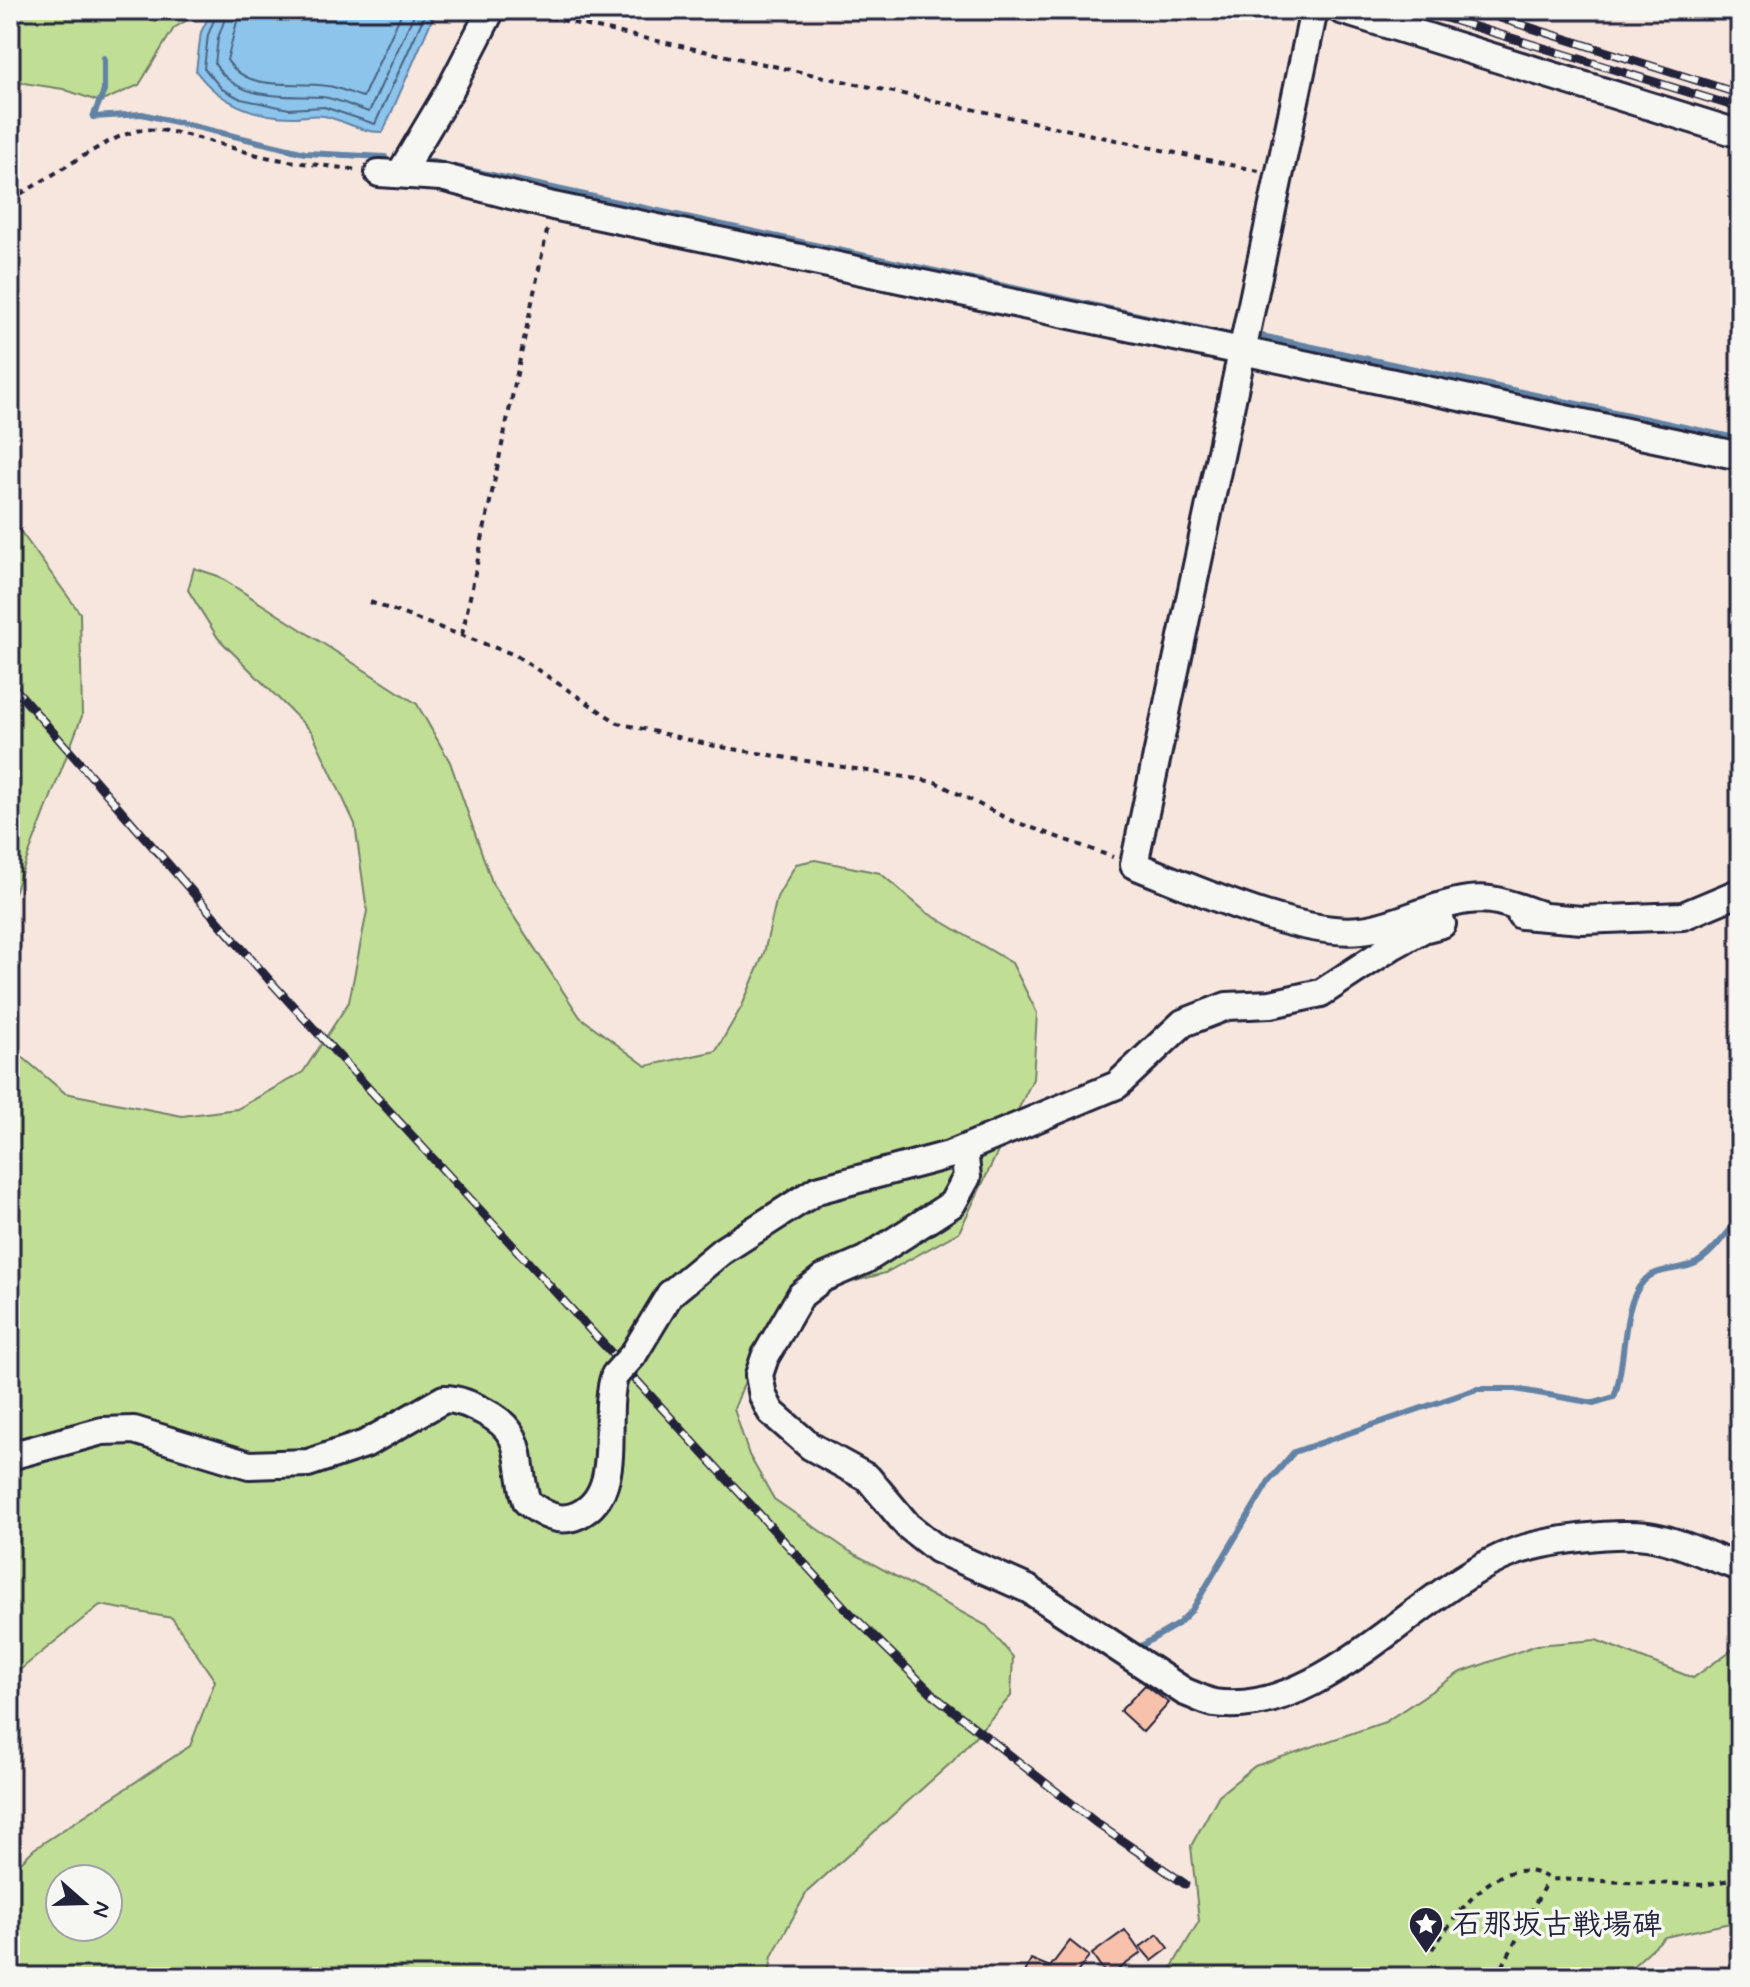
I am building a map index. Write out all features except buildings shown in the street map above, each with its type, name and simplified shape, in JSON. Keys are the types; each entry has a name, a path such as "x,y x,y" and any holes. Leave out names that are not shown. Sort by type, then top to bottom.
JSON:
{"street":[{"path":"389,174 451,88 491,10"},
{"path":"1314,10 1134,865 1229,902 1336,930 1361,930 1439,907 1489,899 1538,914 1582,920 1683,916 1740,892"},
{"path":"1341,10 1740,134"},
{"path":"389,174 441,177 553,206 1740,456"},
{"path":"10,1456 102,1431 134,1430 249,1465 308,1463 365,1444 444,1399 457,1399 504,1422 514,1435 527,1502 540,1512 565,1519 587,1509 606,1481 608,1407 615,1375 633,1355 670,1294 722,1251 817,1190 964,1149 1117,1085 1183,1023 1205,1012 1227,1006 1271,1004 1321,993 1423,929 1453,921 1538,914"},
{"path":"964,1149 967,1177 952,1204 865,1260 823,1278 801,1295 765,1357 759,1375 763,1396 771,1412 810,1446 868,1478 908,1526 937,1549 1028,1589 1185,1692 1213,1703 1256,1702 1285,1693 1331,1670 1385,1636 1452,1586 1514,1552 1580,1539 1648,1536 1740,1567"}],"path":[{"path":"514,10 1281,176"},
{"path":"10,199 43,184 103,147 141,130 209,139 255,155 389,174"},
{"path":"462,635 553,206"},
{"path":"370,602 515,655 618,723 715,746 935,782 1010,820 1134,865"},
{"path":"1432,1949 1478,1892 1495,1878 1518,1869 1536,1871 1550,1879 1704,1885 1740,1878"},
{"path":"1497,1977 1546,1883"}],"green space":[{"path":"10,10 204,10 174,28 139,85 100,102 63,89 10,81"},
{"path":"10,517 80,613 82,716 10,903"},
{"path":"194,568 218,576 417,704 450,762 493,885 580,1017 646,1066 716,1051 742,1006 764,953 777,897 796,864 815,860 880,873 926,912 1012,963 1037,1013 1033,1079 959,1232 885,1273 797,1297 756,1353 734,1409 749,1455 774,1499 849,1551 987,1626 1013,1657 1011,1696 953,1761 807,1892 772,1956 769,1977 10,1977 10,1873 34,1849 190,1746 215,1681 172,1618 100,1605 10,1678 10,1028 21,1056 65,1093 182,1116 237,1109 303,1072 349,1002 367,911 355,824 312,732 218,638 188,590"},
{"path":"1596,1640 1693,1678 1740,1644 1740,1921 1665,1937 1621,1977 1166,1977 1199,1921 1191,1846 1219,1795 1255,1766 1385,1722 1459,1673 1537,1645"}],"water":[{"path":"212,10 436,10 383,132 324,116 264,114 226,99 196,71 201,32"}],"waterway":[{"path":"104,58 104,91 93,117 142,114 305,153 385,157"},
{"path":"428,161 1235,336"},
{"path":"1257,335 1740,439"},
{"path":"1141,1646 1178,1624 1192,1610 1269,1481 1294,1452 1477,1389 1515,1389 1594,1403 1614,1397 1627,1321 1643,1282 1654,1274 1696,1263 1711,1252 1732,1228 1740,1226"}],"railway":[{"path":"1420,10 1740,108"},
{"path":"1475,10 1740,94"},
{"path":"10,683 271,982 848,1611 937,1698 1099,1825 1185,1884"}],"place":[{"name":"石那坂古戦場碑","path":"1426,1955"}]}
